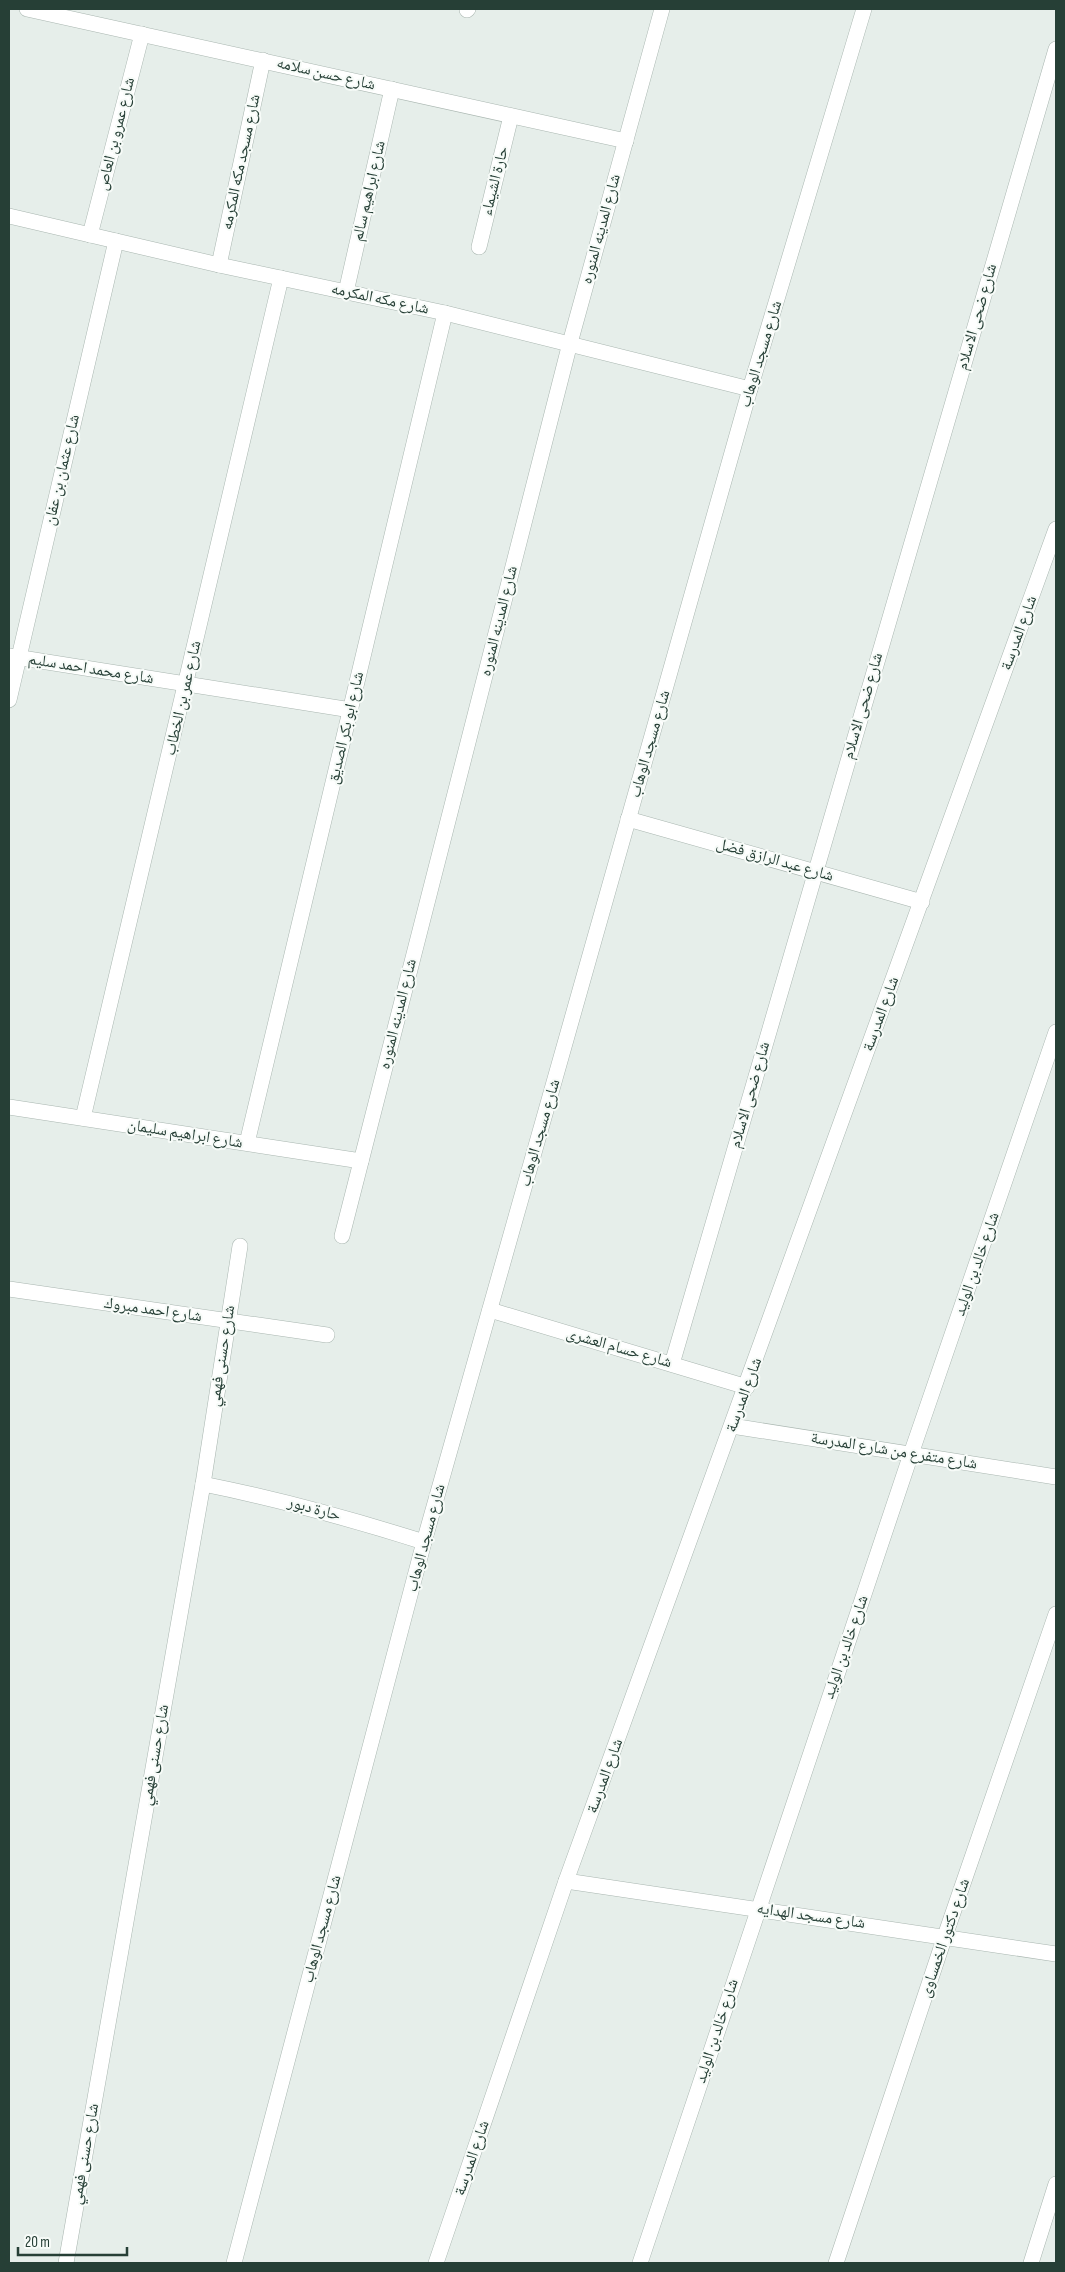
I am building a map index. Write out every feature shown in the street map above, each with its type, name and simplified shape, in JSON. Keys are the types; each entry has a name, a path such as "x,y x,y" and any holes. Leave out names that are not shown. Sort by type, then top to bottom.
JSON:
{"street":[{"name":"شارع حسن سلامه","path":"27,9 626,141"},
{"name":"شارع المدينه المنوره","path":"342,1236 570,343 662,9"},
{"name":"شارع مسجد الوهاب","path":"234,2263 424,1542 750,389 864,9"},
{"name":"شارع عمرو بن العاص","path":"90,235 142,34"},
{"name":"شارع ضحى الاسلام","path":"672,1364 814,871 1056,49"},
{"name":"شارع مسجد مكه المكرمه","path":"219,265 263,60"},
{"name":"شارع ابراهيم سالم","path":"346,292 392,89"},
{"name":"حارة الشيماء","path":"479,247 511,116"},
{"name":"شارع مكه المكرمه","path":"9,216 219,265 445,313 750,389"},
{"name":"شارع عثمان بن عفان","path":"9,700 14,657 116,241"},
{"name":"شارع عمر بن الخطاب","path":"83,1118 281,278"},
{"name":"شارع ابو بكر الصديق","path":"247,1143 445,313"},
{"name":"شارع المدرسة","path":"436,2263 566,1881 747,1387 1056,529"},
{"name":"شارع محمد احمد سليم","path":"14,657 351,710"},
{"name":"شارع عبد الرازق فضل","path":"628,819 922,902"},
{"name":"شارع خالد بن الوليد","path":"640,2263 911,1454 1056,1032"},
{"name":"شارع ابراهيم سليمان","path":"9,1107 361,1161"},
{"name":"شارع حسنى فهمي","path":"66,2263 203,1484 240,1246"},
{"name":"شارع احمد مبروك","path":"9,1289 327,1335"},
{"name":"شارع حسام العشرى","path":"490,1310 747,1387"},
{"name":"شارع متفرع من شارع المدرسة","path":"732,1426 1056,1477"},
{"name":"حارة دبور","path":"203,1484 278,1499 424,1542"},
{"name":"شارع دكتور الخمساوى","path":"836,2263 945,1936 1056,1614"},
{"name":"شارع مسجد الهدايه","path":"566,1881 758,1908 1056,1954"},
{"path":"1031,2263 1056,2184"}]}
